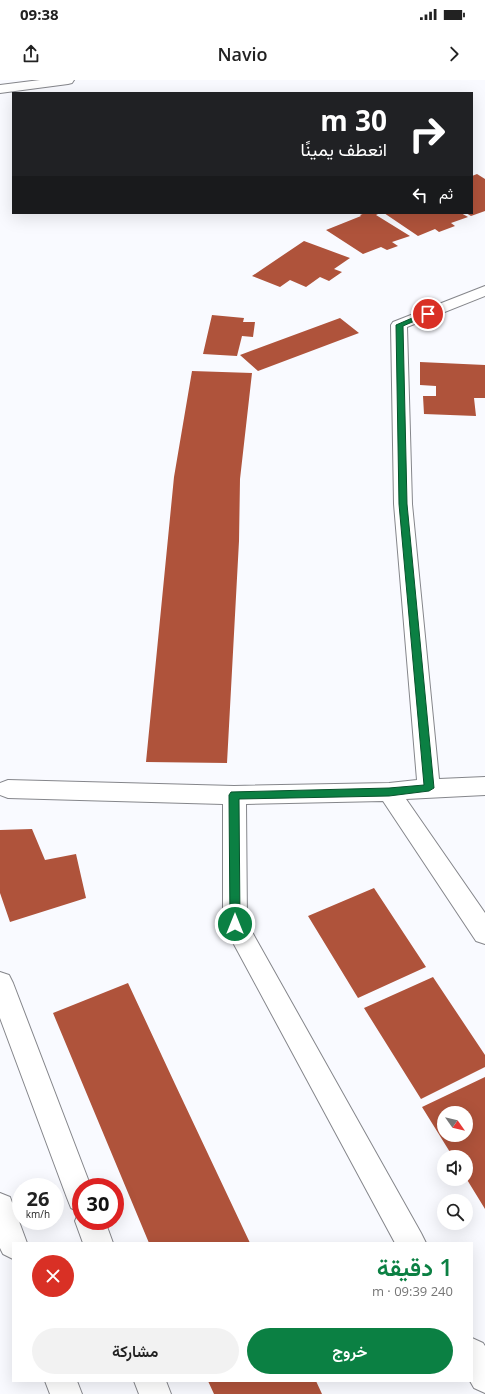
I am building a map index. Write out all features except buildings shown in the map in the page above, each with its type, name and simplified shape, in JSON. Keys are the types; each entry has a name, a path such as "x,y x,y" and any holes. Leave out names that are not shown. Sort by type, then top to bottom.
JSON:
{"street":[{"path":"0,89 68,80"},
{"path":"429,788 403,504 399,325 485,291"},
{"path":"8,789 234,795 389,792 429,788 485,786"},
{"path":"389,792 485,933"},
{"path":"234,795 235,924 410,1242"},
{"path":"0,984 73,1178"},
{"path":"0,1207 12,1242"},
{"path":"93,1230 98,1242"},
{"path":"473,1356 485,1377"},
{"path":"61,1382 66,1394"},
{"path":"150,1382 155,1394"}],"route":[{"path":"235,924 234,795 389,792 429,788 403,504 399,325 428,314"}]}
